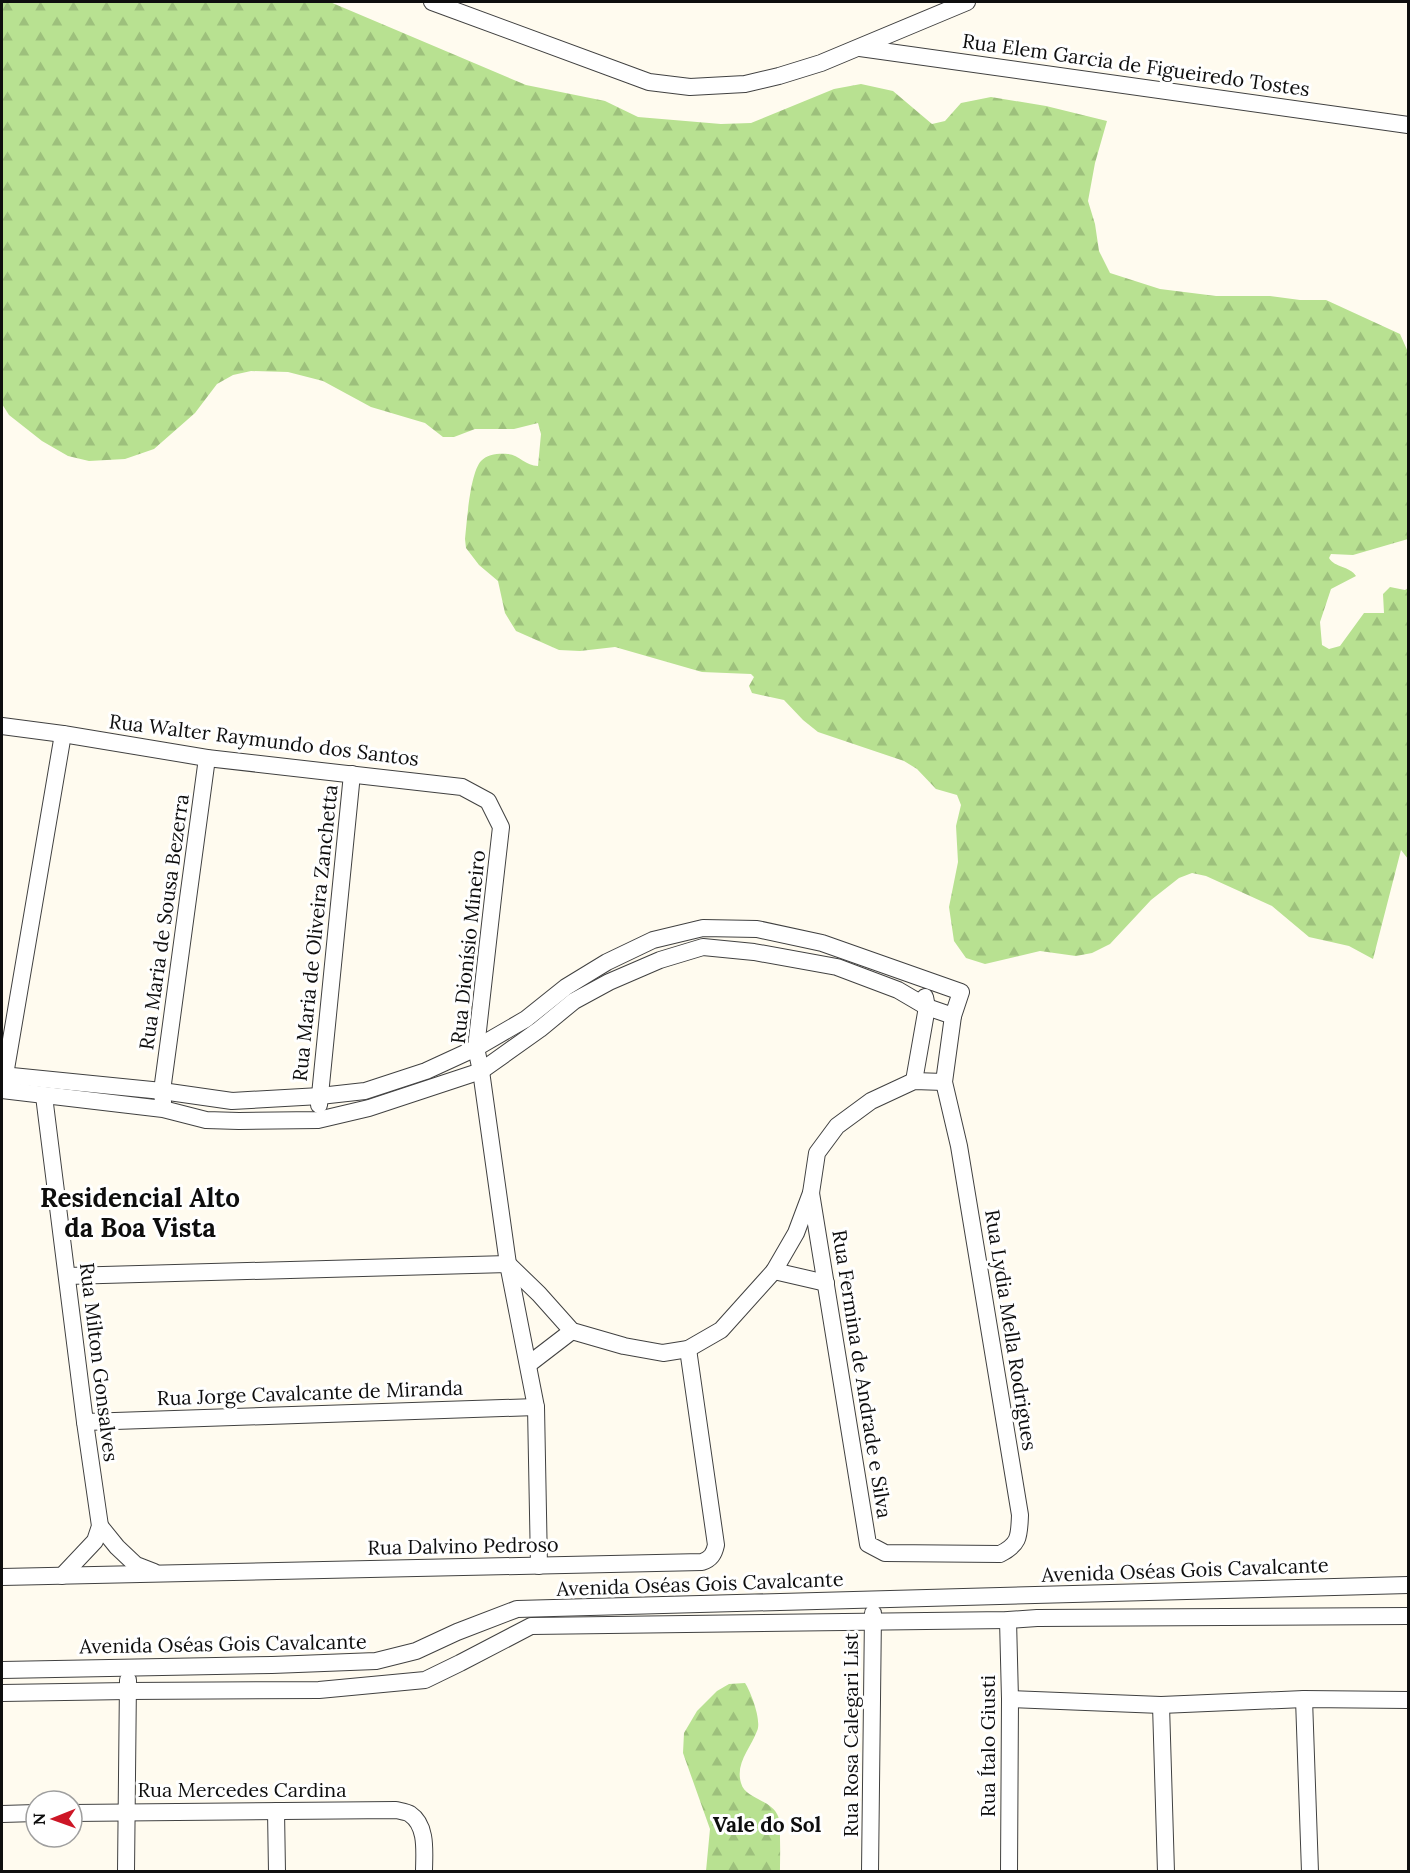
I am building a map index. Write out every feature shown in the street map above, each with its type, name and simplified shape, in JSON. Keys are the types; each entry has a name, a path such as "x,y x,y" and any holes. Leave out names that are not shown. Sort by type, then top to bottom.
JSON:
{"street":[{"path":"432,2 649,82 690,87 745,84 779,76 821,63 967,2"},
{"name":"Rua Elem Garcia de Figueiredo Tostes","path":"858,48 1408,124"},
{"name":"Rua Walter Raymundo dos Santos","path":"2,726 207,758 462,787 488,801 501,827"},
{"path":"3,1080 63,734"},
{"name":"Rua Maria de Sousa Bezerra","path":"163,1109 162,1091 207,758"},
{"name":"Rua Maria de Oliveira Zanchetta","path":"318,1120 352,774"},
{"name":"Rua Dionísio Mineiro","path":"501,827 476,1048 508,1264 536,1407 538,1566"},
{"path":"3,1080 162,1091 232,1101 365,1091 426,1071 476,1048 526,1018 566,987 608,962 653,940 703,928 757,929 822,943 920,977 927,1007 914,1081"},
{"path":"3,1080 44,1096 163,1109 206,1119 318,1120 369,1108 481,1071 540,1029 574,1001 609,982 660,960 703,947 754,952 837,967 898,990 927,1007 953,1016"},
{"name":"Rua Lydia Mella Rodrigues","path":"885,1553 1000,1554 1012,1548 1019,1536 1020,1515 994,1354 959,1146 944,1082 953,1016 961,992 920,977"},
{"path":"67,1276 508,1264 572,1331 624,1346 663,1353 688,1349 721,1330 774,1271 796,1233 811,1193 818,1153 837,1126 871,1101 914,1081 944,1082"},
{"name":"Rua Milton Gonsalves","path":"44,1096 100,1526"},
{"name":"Rua Fermina de Andrade e Silva","path":"811,1193 868,1544 885,1553"},
{"path":"774,1271 826,1283"},
{"path":"529,1364 572,1331"},
{"name":"Rua Dalvino Pedroso","path":"2,1577 702,1562 710,1559 717,1545 688,1349"},
{"name":"Rua Jorge Cavalcante de Miranda","path":"85,1422 536,1407"},
{"path":"100,1526 136,1565 157,1573"},
{"path":"62,1576 95,1541 100,1526"},
{"name":"Avenida Oséas Gois Cavalcante","path":"2,1670 376,1661 416,1651 457,1632 517,1610 1408,1585"},
{"name":"Rua Rosa Calegari List","path":"870,1872 873,1600"},
{"name":"Avenida Oséas Gois Cavalcante","path":"128,1690 320,1690 425,1680 531,1626 1036,1618 1408,1616"},
{"name":"Rua Ítalo Giusti","path":"1008,1620 1009,1872"},
{"path":"126,1872 129,1668"},
{"path":"2,1694 128,1690"},
{"path":"1010,1699 1161,1706 1305,1700 1408,1700"},
{"path":"1305,1700 1310,1872"},
{"path":"1161,1706 1166,1872"},
{"name":"Rua Mercedes Cardina","path":"84,1813 396,1810 411,1815 420,1826 423,1836 424,1872"},
{"path":"276,1811 277,1872"},
{"path":"2,1814 24,1813"}],"green space":[{"path":"2,2 330,2 526,85 605,101 638,117 721,124 751,123 834,89 861,84 893,91 932,124 945,121 961,103 991,97 1046,106 1107,121 1095,163 1088,201 1095,224 1099,251 1110,273 1160,289 1216,296 1270,296 1300,300 1326,300 1400,334 1408,352 1408,539 1353,555 1331,554 1329,558 1332,561 1350,570 1356,576 1331,589 1320,622 1322,645 1329,649 1340,646 1364,613 1384,613 1383,594 1390,587 1405,590 1408,588 1408,859 1401,850 1373,959 1349,946 1309,937 1272,906 1206,876 1192,873 1179,878 1151,900 1110,944 1092,953 1076,956 1040,951 985,964 966,958 954,941 949,907 958,862 956,826 961,805 957,795 936,789 917,769 904,761 818,732 784,700 752,693 749,686 754,677 751,674 702,672 615,647 580,651 559,650 516,631 505,613 498,581 479,565 466,548 465,539 470,498 477,467 481,461 494,454 516,456 538,466 541,434 538,423 514,429 475,429 454,437 443,437 425,423 371,407 323,381 288,372 251,371 233,375 217,384 195,413 154,449 125,459 89,461 68,456 42,441 9,415 2,404"},
{"path":"745,1683 755,1707 758,1726 742,1762 741,1783 747,1793 770,1806 778,1816 780,1871 706,1871 710,1829 683,1753 684,1733 697,1711 717,1691 729,1684"}],"district":[{"name":"Residencial Alto da Boa Vista","path":"140,1213"},
{"name":"Vale do Sol","path":"767,1825"}]}
